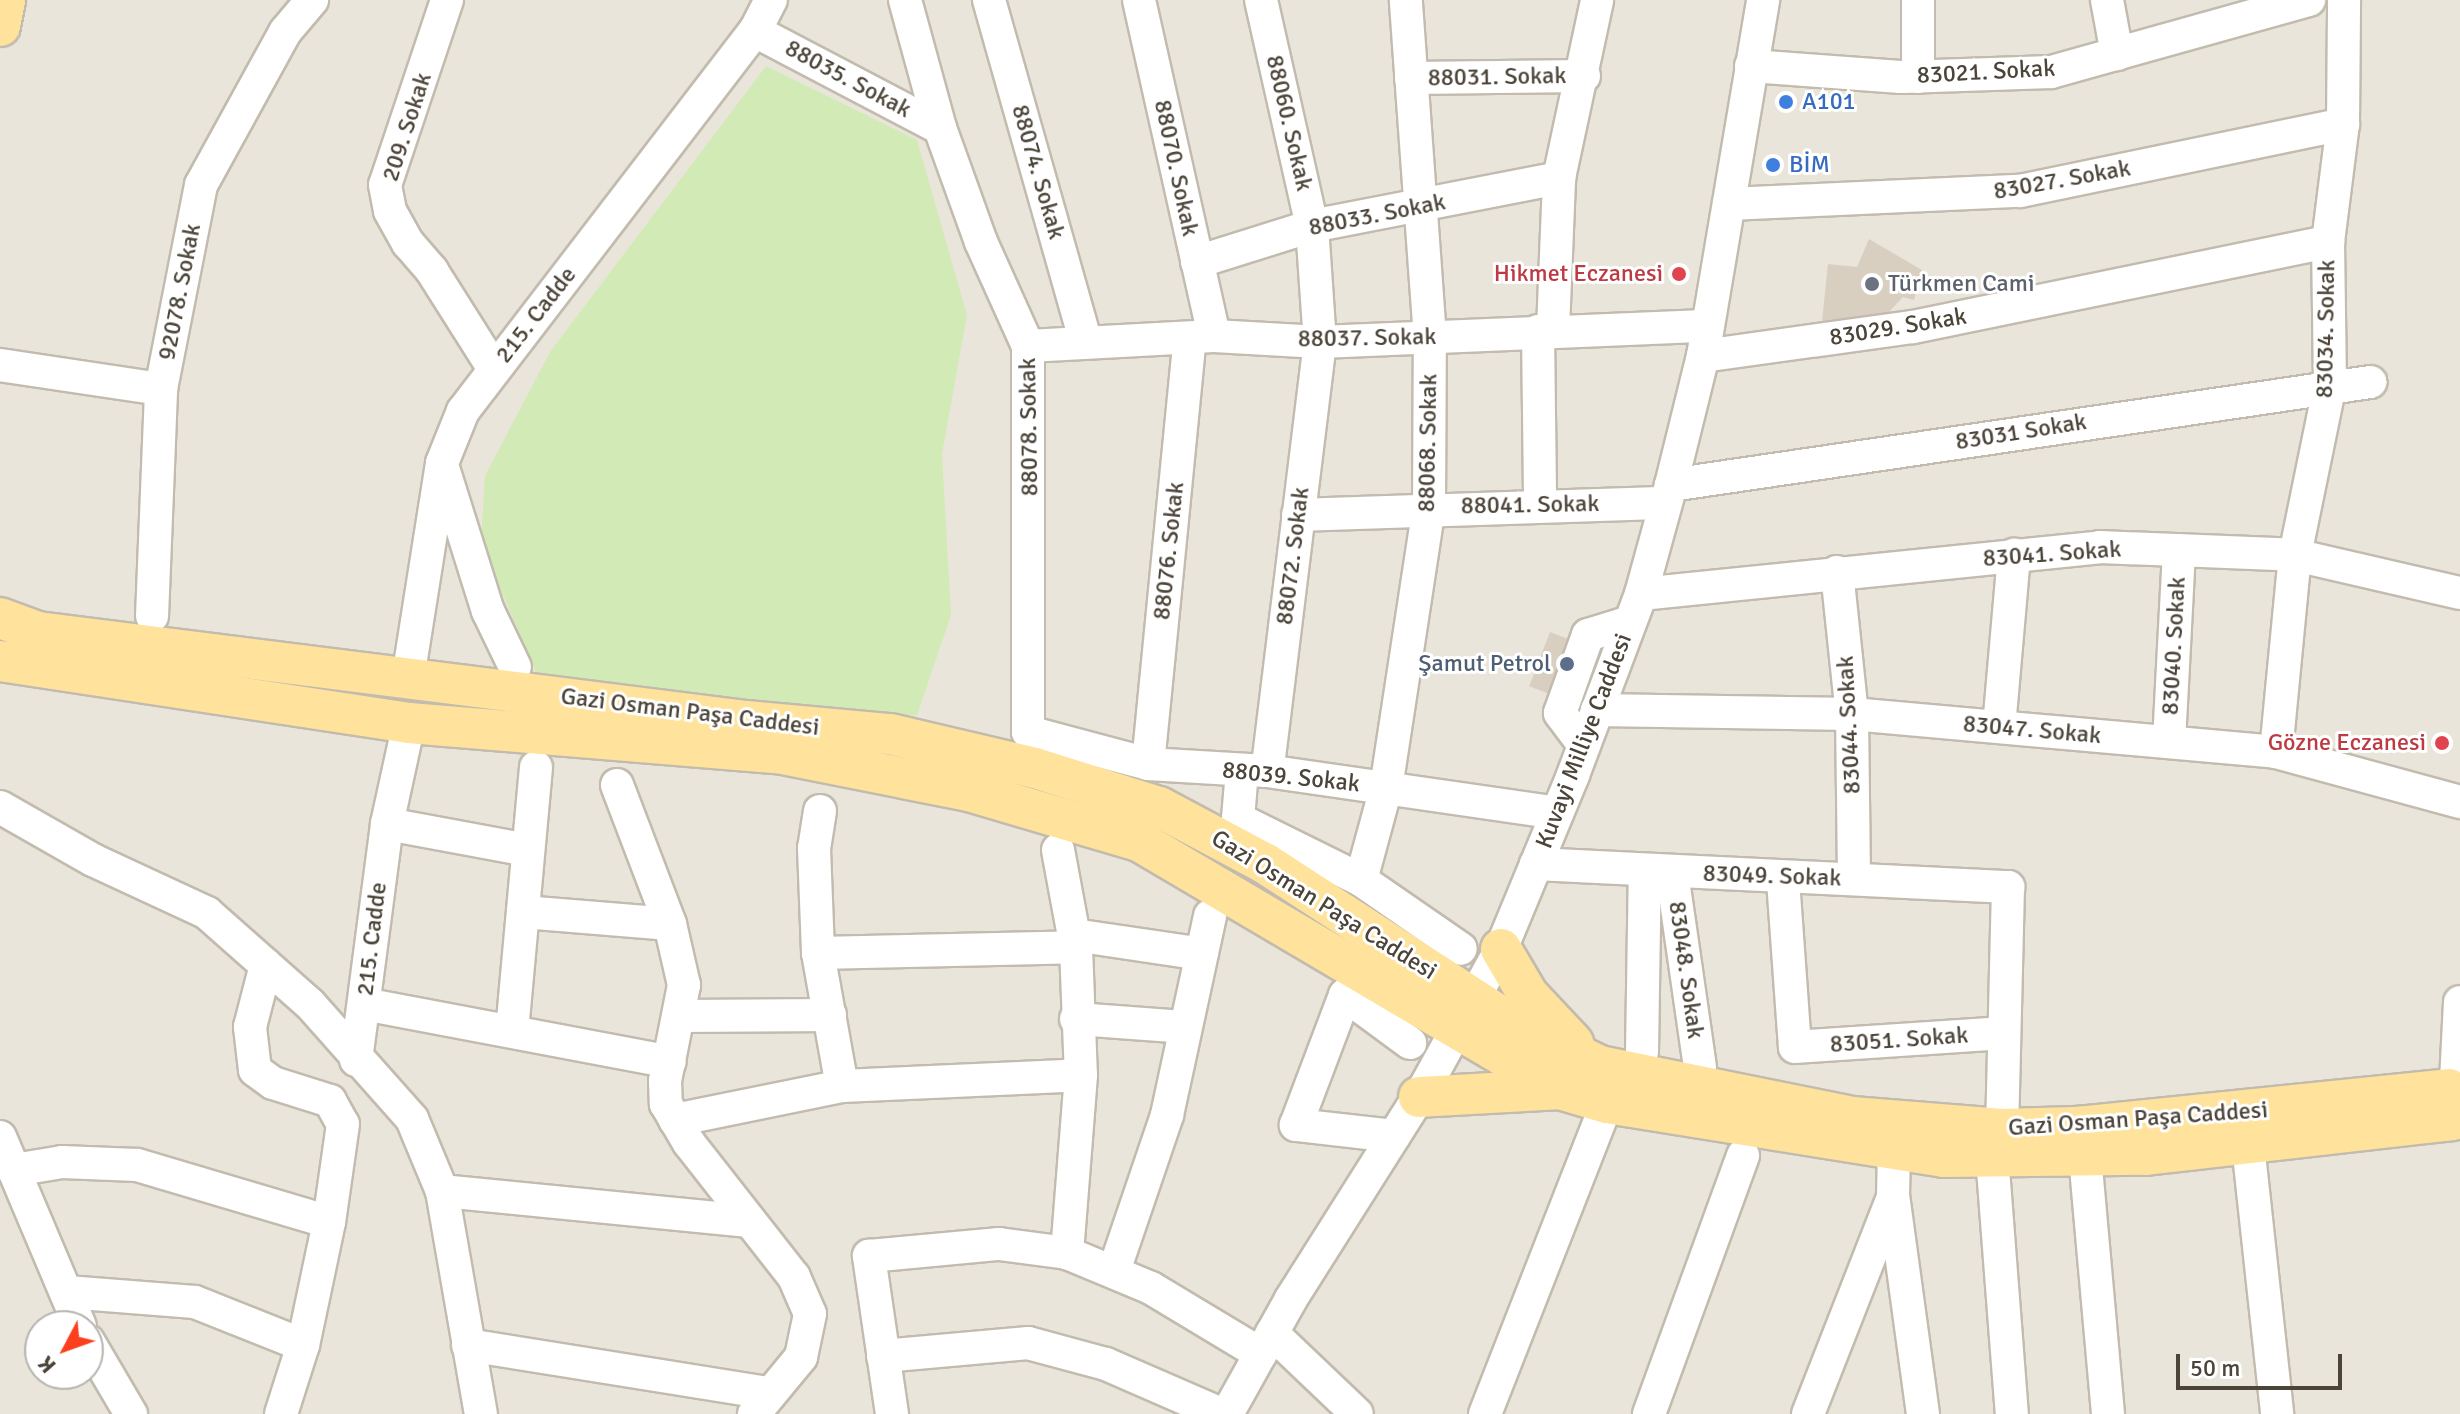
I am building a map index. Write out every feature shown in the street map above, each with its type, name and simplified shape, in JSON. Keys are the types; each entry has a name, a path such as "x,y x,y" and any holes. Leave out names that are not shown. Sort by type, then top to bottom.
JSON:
{"main road":[{"path":"0,26 5,0"},
{"name":"Gazi Osman Paşa Caddesi","path":"0,618 38,632 890,734 1035,768 1159,807 1240,850 1466,1013 1560,1089 1604,1084 1852,1117 2085,1156 2248,1145 2456,1099"},
{"name":"Gazi Osman Paşa Caddesi","path":"0,661 409,723 777,753 969,791 1139,841 1604,1084 1894,1149 1943,1157 1997,1142 2205,1118 2456,1099"},
{"path":"1501,949 1552,1024 1604,1084"},
{"path":"1419,1097 1560,1089"}],"street":[{"name":"92078. Sokak","path":"152,616 161,389 201,185 285,32 312,0"},
{"name":"209. Sokak","path":"447,0 385,185 390,211 408,243 432,271 494,369"},
{"name":"215. Cadde","path":"408,678 442,463 463,411 755,31 771,0"},
{"name":"88078. Sokak","path":"905,0 940,128 981,242 1028,346 1028,732"},
{"name":"88074. Sokak","path":"989,0 1086,343"},
{"name":"88070. Sokak","path":"1139,0 1197,262 1202,337"},
{"name":"88060. Sokak","path":"1261,0 1312,226 1320,342"},
{"name":"88068. Sokak","path":"1361,880 1386,788 1429,507 1430,338 1417,209 1406,0"},
{"path":"1540,505 1546,331 1559,178 1584,76 1597,0"},
{"name":"Kuvayi Milliye Caddesi","path":"1224,1414 1419,1097 1501,949 1584,745 1636,608 1669,494 1704,341 1763,0"},
{"path":"1918,0 1918,77"},
{"path":"2107,0 2117,54"},
{"name":"83021. Sokak","path":"1751,66 1918,77 2051,72 2117,54 2240,9 2309,0"},
{"name":"83034. Sokak","path":"2276,752 2295,555 2330,384 2328,242 2343,124 2344,0"},
{"name":"88035. Sokak","path":"755,31 940,128"},
{"name":"88031. Sokak","path":"1411,78 1584,76"},
{"name":"83027. Sokak","path":"1729,204 2020,191 2343,124"},
{"name":"88033. Sokak","path":"1197,262 1312,226 1417,209 1559,178"},
{"name":"83029. Sokak","path":"1704,341 1913,327 2328,242"},
{"name":"88037. Sokak","path":"1028,346 1202,337 1320,342 1546,331 1704,341"},
{"name":"88076. Sokak","path":"1148,764 1202,337"},
{"name":"88072. Sokak","path":"1320,342 1298,515 1255,771 1238,819 1361,880"},
{"path":"0,365 161,389"},
{"name":"83031 Sokak","path":"1669,494 2330,384 2370,382"},
{"path":"442,463 488,611 515,667"},
{"name":"88041. Sokak","path":"1298,515 1429,507 1540,505 1669,494"},
{"name":"83041. Sokak","path":"1584,745 1560,713 1588,635 1636,608 1837,572 2100,547 2295,555 2460,593"},
{"name":"83040. Sokak","path":"2169,742 2179,550"},
{"path":"1999,727 2014,555"},
{"name":"83044. Sokak","path":"1837,572 1852,714 1854,879"},
{"name":"83047. Sokak","path":"1597,710 1852,714 2276,752 2460,802"},
{"name":"215. Cadde","path":"356,1060 387,824 409,723"},
{"name":"88039. Sokak","path":"1028,732 1148,764 1255,771 1557,813"},
{"path":"512,1031 536,767"},
{"path":"468,1345 762,1404 801,1357 810,1314 794,1277 749,1221 666,1104 684,985 670,924 617,785"},
{"path":"0,807 93,860 207,913 310,1004 356,1060 412,1119 442,1191 481,1414"},
{"path":"820,811 814,848 818,953 842,1086"},
{"path":"387,824 527,850"},
{"path":"1058,850 1075,941 1076,1019 1081,1075 1067,1253"},
{"name":"83049. Sokak","path":"1536,864 1783,880 1854,879 2008,887 2004,1033"},
{"path":"1642,1052 1658,872"},
{"name":"83048. Sokak","path":"1658,872 1700,1067"},
{"path":"1361,880 1461,949"},
{"name":"83051. Sokak","path":"1783,880 1795,1047 2004,1033"},
{"path":"524,912 670,924"},
{"path":"1114,1271 1167,1115 1210,916"},
{"path":"818,953 1075,941 1202,954"},
{"path":"266,965 250,1027 255,1070 273,1083 330,1101 343,1124 329,1222 303,1345 281,1414"},
{"path":"1394,1136 1296,1125 1345,995 1410,1043"},
{"path":"2456,1099 2460,1002"},
{"path":"364,1004 670,1062"},
{"path":"681,1016 830,1015"},
{"path":"1076,1019 1185,1027"},
{"path":"2004,1033 1997,1142 2012,1414"},
{"path":"675,1120 842,1086 1081,1075"},
{"path":"1485,1414 1604,1084"},
{"path":"0,1137 74,1310"},
{"path":"2248,1145 2277,1414"},
{"path":"1894,1149 1893,1195 1923,1414"},
{"path":"1649,1414 1743,1156"},
{"path":"2085,1156 2108,1414"},
{"path":"14,1170 62,1162 137,1165 329,1222"},
{"path":"442,1191 749,1221"},
{"path":"1808,1414 1893,1195"},
{"path":"892,1414 869,1256 999,1244 1067,1253 1114,1271 1266,1344 1357,1414"},
{"path":"67,1292 195,1302 303,1345"},
{"path":"883,1356 1028,1343 1121,1370 1224,1414"},
{"path":"104,1376 117,1405"}],"shaded area":[{"path":"0,0 2460,0 2460,1414 0,1414"}],"green space":[{"path":"766,66 917,140 967,315 942,454 951,615 917,715 817,718 537,675 481,543 485,476 550,352"}],"building":[{"name":"Türkmen Cami","path":"1869,239 1922,270 1914,300 1903,297 1888,313 1822,321 1828,264 1857,267"},
{"path":"1550,632 1596,650 1575,704 1529,686"}],"place":[{"name":"A101","path":"1786,102"},
{"name":"BİM","path":"1773,165"},
{"name":"Hikmet Eczanesi","path":"1679,274"},
{"name":"Türkmen Cami","path":"1872,284"},
{"name":"Şamut Petrol","path":"1567,664"},
{"name":"Gözne Eczanesi","path":"2442,743"}]}
